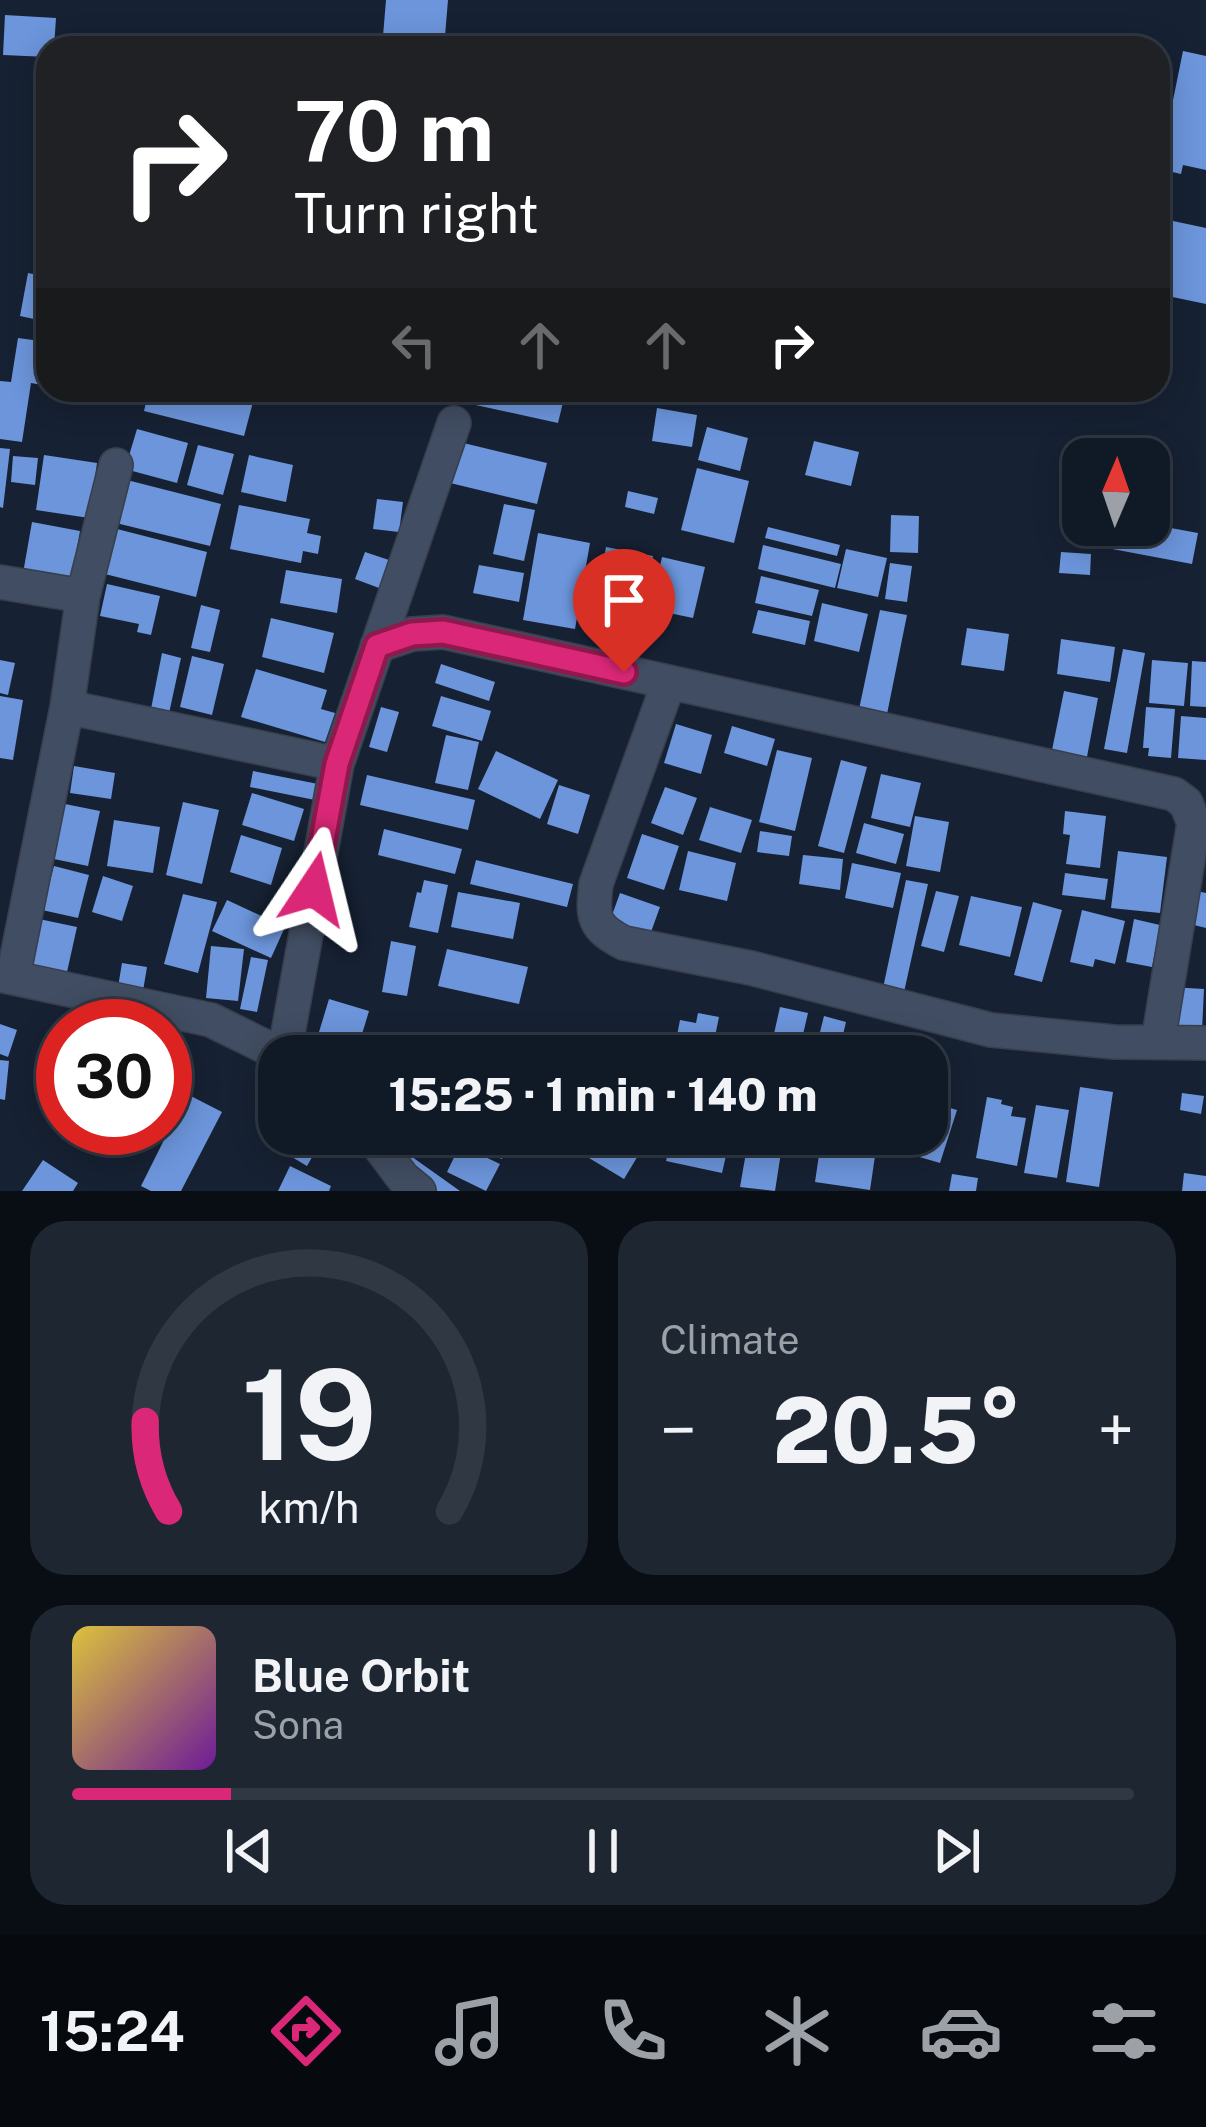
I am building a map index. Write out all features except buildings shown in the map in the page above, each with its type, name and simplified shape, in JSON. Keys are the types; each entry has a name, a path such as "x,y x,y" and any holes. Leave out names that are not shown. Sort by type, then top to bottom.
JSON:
{"street":[{"path":"288,1035 337,764 454,423"},
{"path":"116,466 83,596 67,707 6,976 211,1020 258,1043"},
{"path":"0,582 83,596"},
{"path":"377,646 412,634 443,632 1174,794 1186,802 1194,824 1158,1042"},
{"path":"669,682 596,884 595,920 609,935 624,943 751,968 991,1030 1114,1042 1206,1043"},
{"path":"67,707 337,764"},
{"path":"386,1155 418,1191"}],"route":[{"path":"314,889 337,764 377,646 412,634 443,632 624,672"}]}
